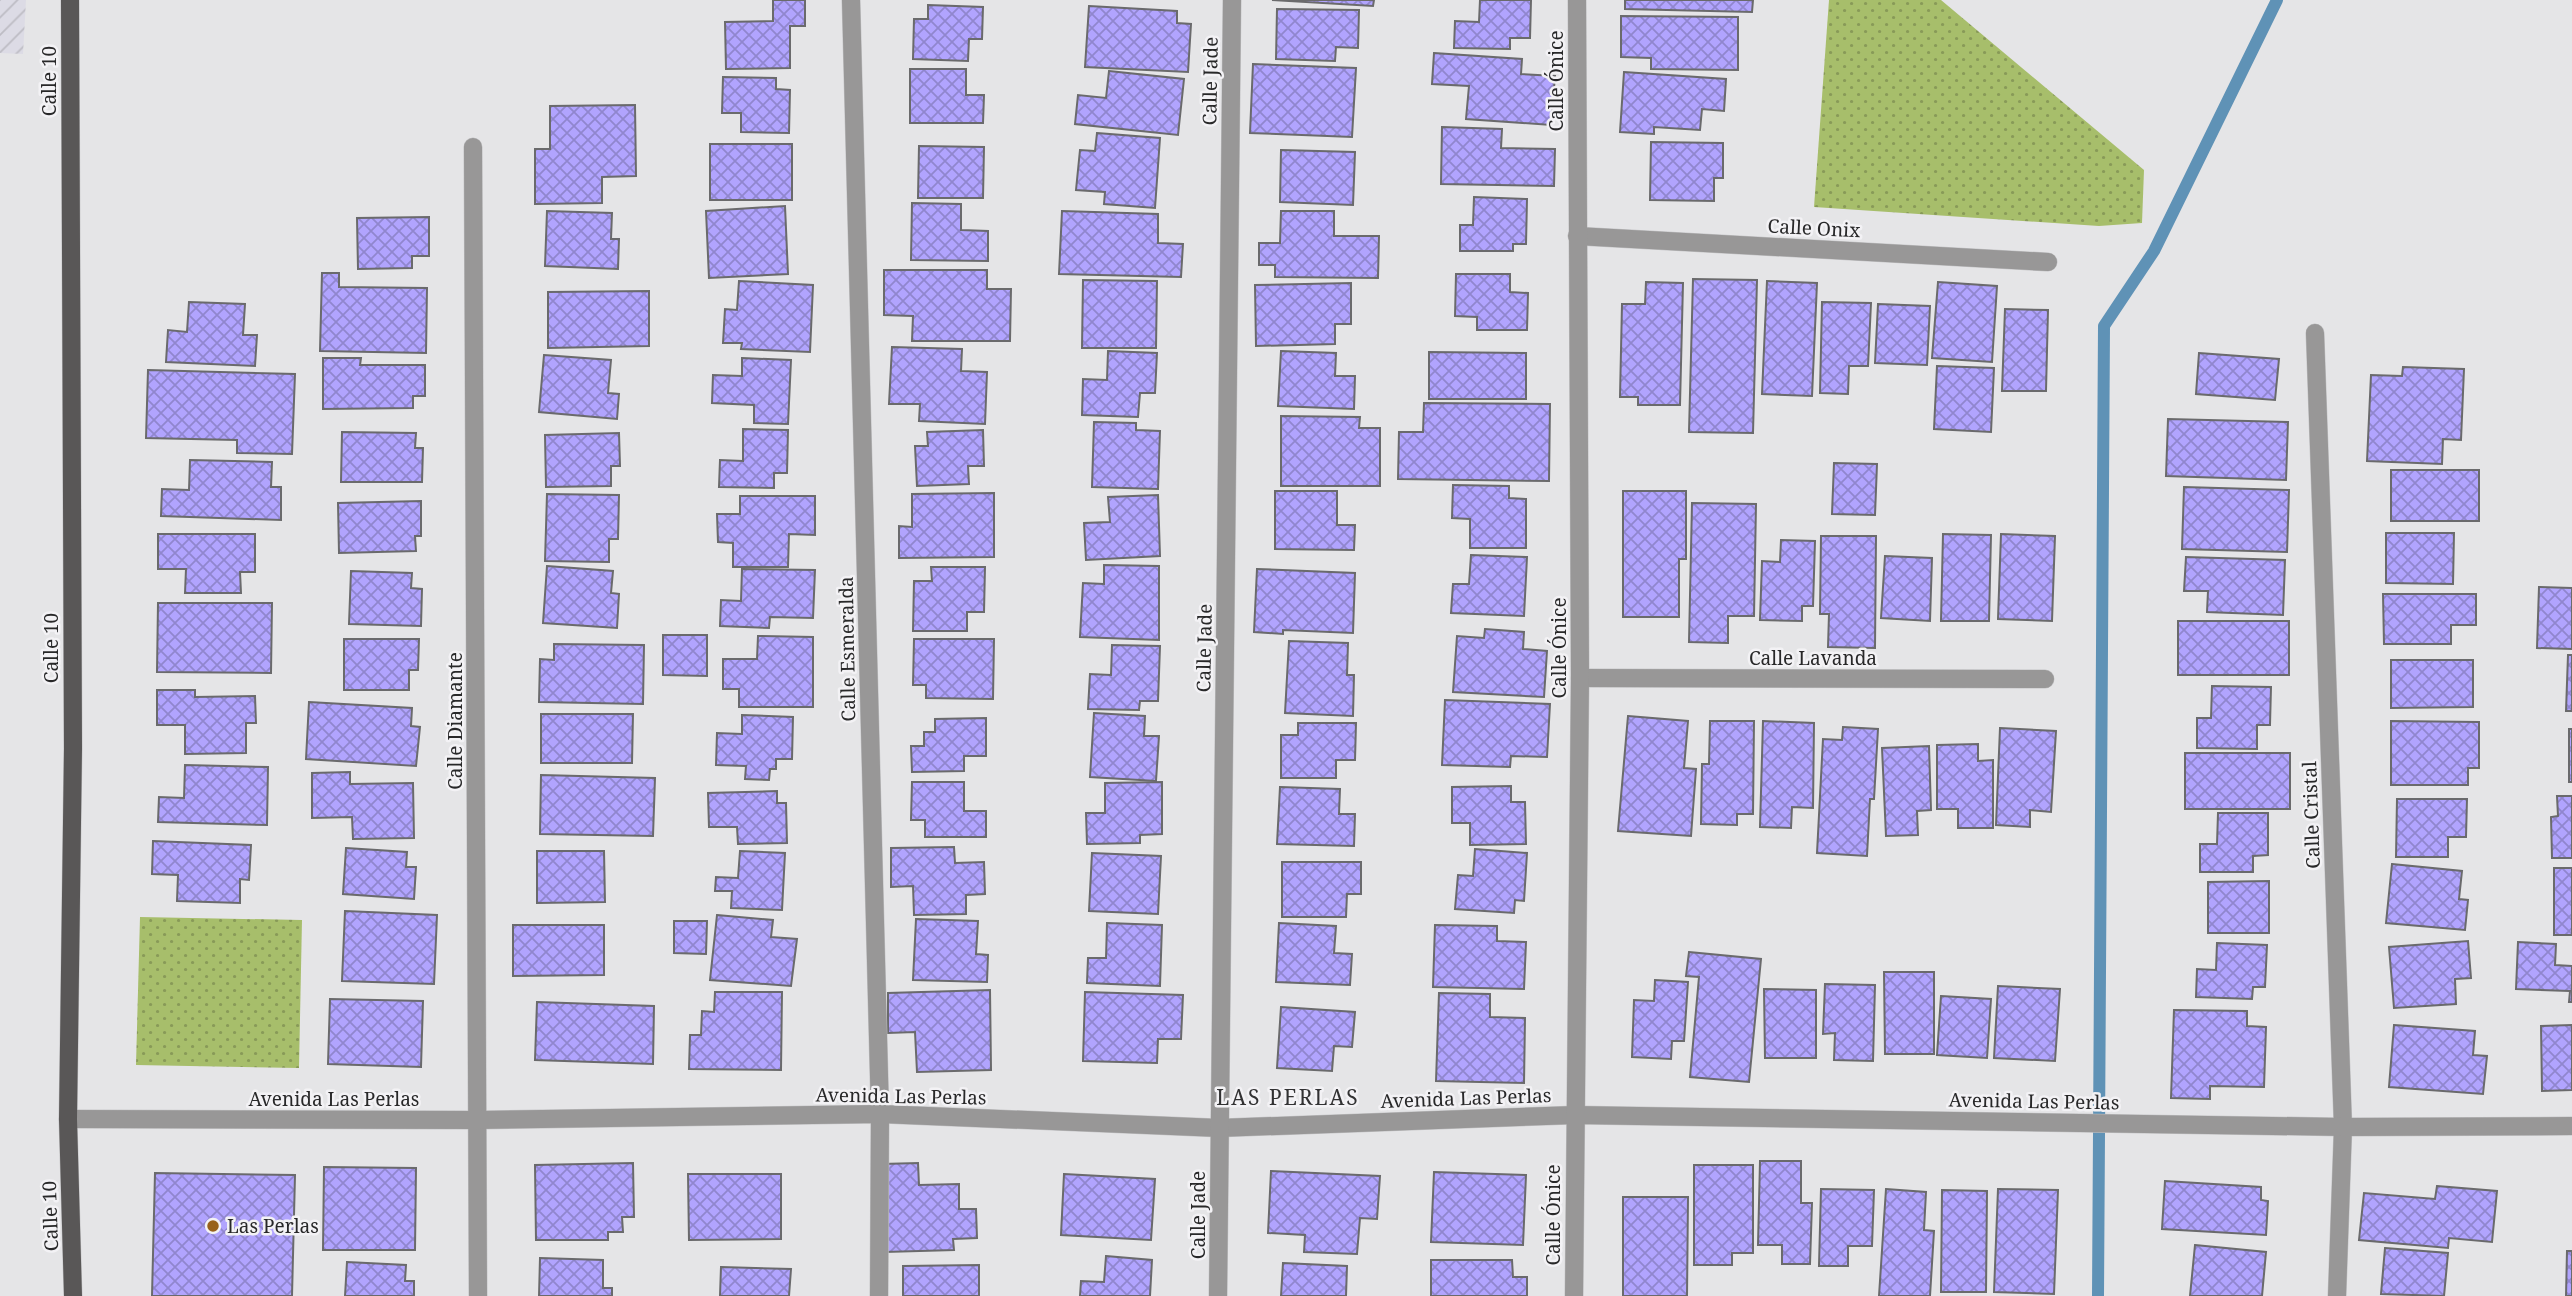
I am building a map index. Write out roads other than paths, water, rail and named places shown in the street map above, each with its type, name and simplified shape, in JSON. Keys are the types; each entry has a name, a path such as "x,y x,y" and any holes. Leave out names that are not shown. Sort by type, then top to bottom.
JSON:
{"main road":[{"name":"Calle 10","path":"70,0 73,748 68,1119 73,1296"}],"street":[{"name":"Calle Esmeralda","path":"851,0 880,1114 878,1296"},
{"name":"Calle Jade","path":"1219,1296 1232,0"},
{"name":"Calle Ónice","path":"1574,1296 1580,678 1577,0"},
{"name":"Calle Diamante","path":"473,147 478,1296"},
{"name":"Calle Onix","path":"1577,236 2048,262"},
{"name":"Calle Cristal","path":"2315,333 2343,1127 2337,1296"},
{"name":"Calle Lavanda","path":"1580,678 2045,679"},
{"name":"Avenida Las Perlas","path":"68,1119 478,1120 880,1114 1219,1128 1575,1115 2343,1127 2572,1126"}],"waterway":[{"path":"2098,1296 2104,326 2154,251 2277,0"}],"place":[{"name":"Las Perlas","path":"213,1226"}],"district":[{"name":"LAS PERLAS","path":"1288,1098"}]}
